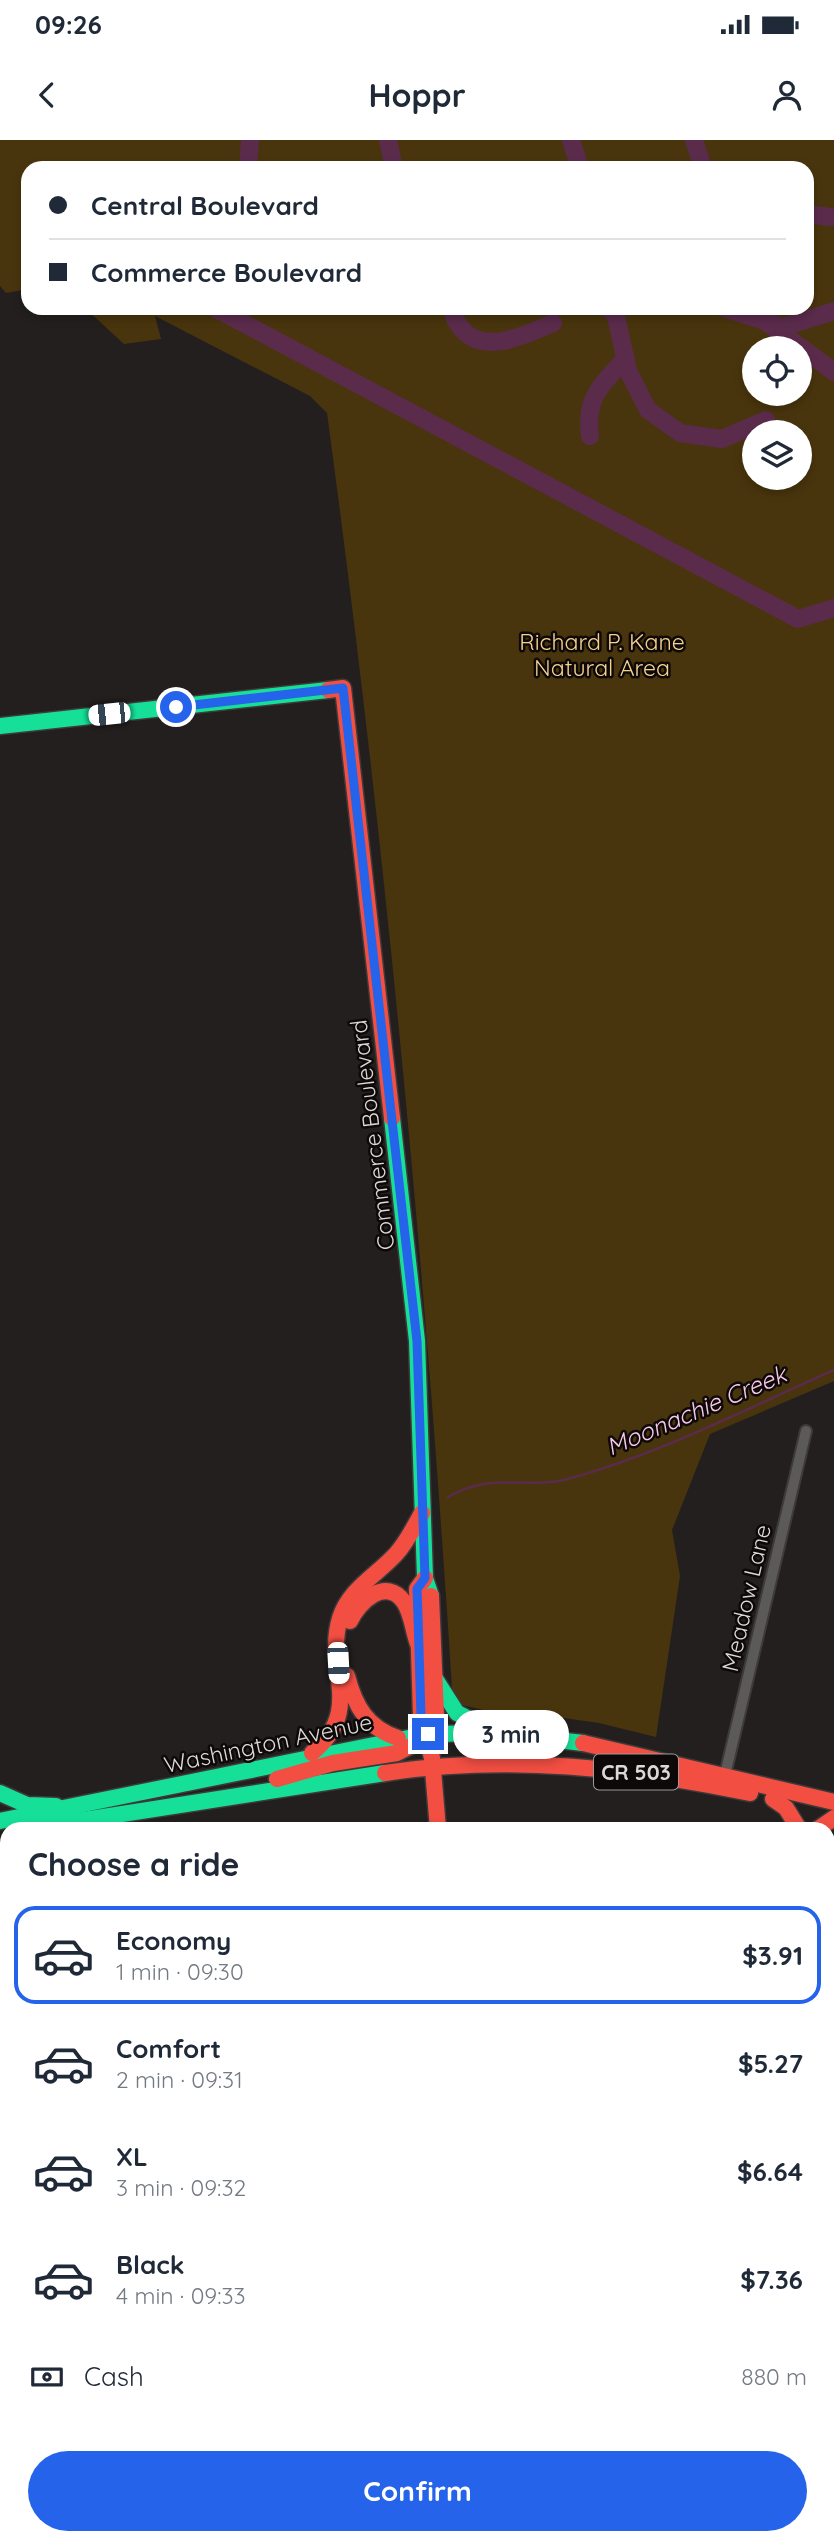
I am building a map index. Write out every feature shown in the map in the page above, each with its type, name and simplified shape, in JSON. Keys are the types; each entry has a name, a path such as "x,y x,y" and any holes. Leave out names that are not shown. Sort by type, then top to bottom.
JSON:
{"main road":[{"name":"Commerce Boulevard","path":"0,726 343,688 414,1304 425,1578 431,1590 436,1714 428,1734"},
{"path":"308,1756 329,1741 339,1725 337,1637 342,1611 356,1588 404,1546 422,1513"},
{"name":"Commerce Boulevard","path":"425,1578 417,1589 418,1644 421,1716 428,1734"},
{"path":"398,1738 382,1735 365,1720 352,1700 347,1676 346,1633 354,1609 367,1595 391,1593 403,1601 418,1644"},
{"path":"434,1677 457,1713 497,1733"},
{"name":"Washington Avenue","path":"0,1821 197,1783 308,1756 428,1734 497,1733 551,1737 834,1802"},
{"path":"428,1734 434,1765 438,1822"},
{"path":"227,1795 335,1762 418,1746 428,1734"},
{"name":"Washington Avenue","path":"67,1822 227,1795 434,1765 499,1762 620,1769 683,1778 774,1798 834,1815"},
{"path":"0,1793 27,1805 72,1807"},
{"path":"774,1798 786,1808 795,1822"}],"street":[{"name":"Meadow Lane","path":"725,1775 806,1431"}],"green space":[{"name":"Richard P. Kane Natural Area","path":"0,140 834,140 834,1381 710,1434 672,1530 680,1576 656,1737 599,1723 536,1714 501,1714 453,1703 430,1380 402,1057 367,735 327,413 310,396 155,316 161,339 124,344 93,315 814,315 814,161 21,161 21,290 6,293 0,286"}],"waterway":[{"path":"248,161 250,140"},
{"path":"388,140 392,161"},
{"path":"571,140 578,161"},
{"path":"694,140 701,161"},
{"path":"814,215 830,217"},
{"path":"746,315 783,327 834,311"},
{"path":"228,315 798,619 834,608"},
{"path":"454,315 461,328 470,336 493,342 518,337 553,323"},
{"path":"615,315 628,371 648,410 680,433 722,439 742,430"},
{"path":"769,324 834,372"},
{"path":"590,436 590,412 597,393 626,358"},
{"name":"Moonachie Creek","path":"448,1497 479,1485 552,1482 602,1469 702,1430 834,1370"}],"traffic: fast":[{"path":"0,726 328,690"},
{"path":"392,1118 417,1341 425,1578 431,1596"},
{"path":"434,1677 457,1713 491,1730"},
{"path":"0,1821 428,1734 497,1733 583,1743"},
{"path":"71,1822 385,1773"},
{"path":"0,1793 27,1805 56,1806"}],"traffic: jam":[{"path":"328,690 343,688 392,1118"},
{"path":"312,1753 328,1736 340,1705 336,1637 344,1608 357,1591 400,1549 422,1513"},
{"path":"425,1578 417,1589 421,1716 432,1758 437,1822"},
{"path":"350,1621 366,1600 389,1591 397,1595 407,1607 418,1644"},
{"path":"428,1734 436,1714 431,1596"},
{"path":"347,1676 358,1706 370,1722 398,1738"},
{"path":"277,1779 333,1763 397,1753 424,1739"},
{"path":"583,1743 834,1802"},
{"path":"385,1773 477,1765 568,1766 660,1777 750,1793"},
{"path":"773,1799 786,1808 795,1822"},
{"path":"828,1822 834,1818"}],"route":[{"path":"176,707 343,688 417,1341 425,1578 417,1589 421,1716 428,1734"}]}
